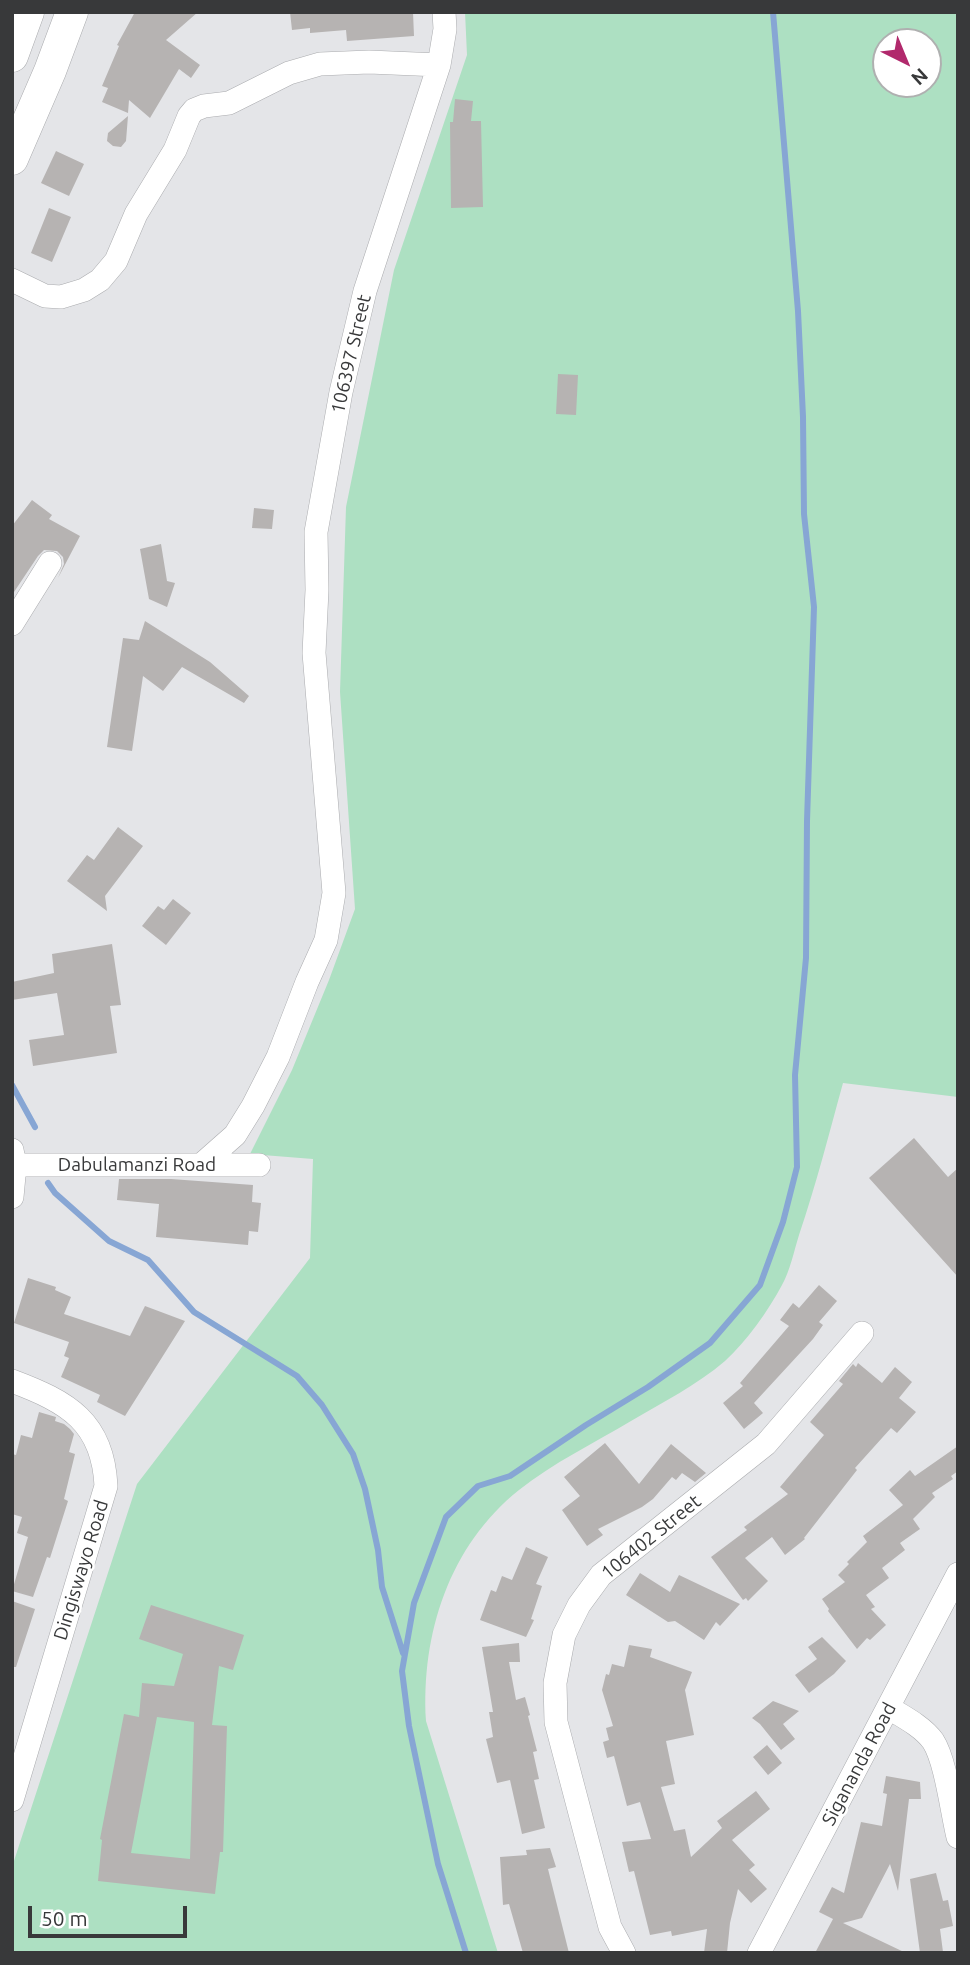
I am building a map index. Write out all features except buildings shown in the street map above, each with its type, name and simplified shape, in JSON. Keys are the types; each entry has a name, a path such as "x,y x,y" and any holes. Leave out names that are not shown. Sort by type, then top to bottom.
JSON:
{"main road":[{"path":"12,56 28,12"},
{"path":"12,159 72,12"}],"street":[{"name":"106397 Street","path":"201,1165 235,1135 253,1107 278,1057 326,940 334,893 314,653 316,532 341,392 365,292 439,65 445,29 444,12"},
{"path":"12,280 45,296 61,297 84,290 100,280 116,261 136,214 175,150 194,110 229,103 289,73 320,64 369,62 439,65"},
{"path":"12,624 50,563"},
{"name":"Dabulamanzi Road","path":"12,1197 14,1157 259,1166"},
{"name":"106402 Street","path":"624,1953 610,1927 556,1721 555,1684 564,1635 579,1605 601,1575 766,1444 862,1333"},
{"name":"Dingiswayo Road","path":"12,1381 45,1393 66,1406 83,1422 98,1443 105,1463 106,1486 12,1800"},
{"name":"Sigananda Road","path":"760,1953 958,1574"},
{"path":"889,1708 917,1726 932,1741 939,1755 958,1838"}],"green space":[{"path":"465,12 958,12 958,1097 843,1083 787,1274 749,1335 725,1361 703,1378 560,1462 519,1490 495,1512 474,1537 457,1565 435,1624 426,1688 426,1721 498,1953 12,1953 12,1867 137,1484 310,1258 313,1159 250,1154 292,1070 355,909 340,692 346,507 394,270 467,55"}],"waterway":[{"path":"466,1953 438,1864 409,1726 402,1671 414,1603 446,1517 478,1486 510,1476 648,1387 710,1343 760,1285 783,1222 797,1167 795,1075 806,958 807,821 814,607 804,514 798,311 773,12"},
{"path":"12,1085 35,1127"},
{"path":"48,1183 55,1193 109,1241 148,1260 194,1312 297,1376 322,1405 353,1454 365,1489 378,1550 382,1587 403,1653"}]}
